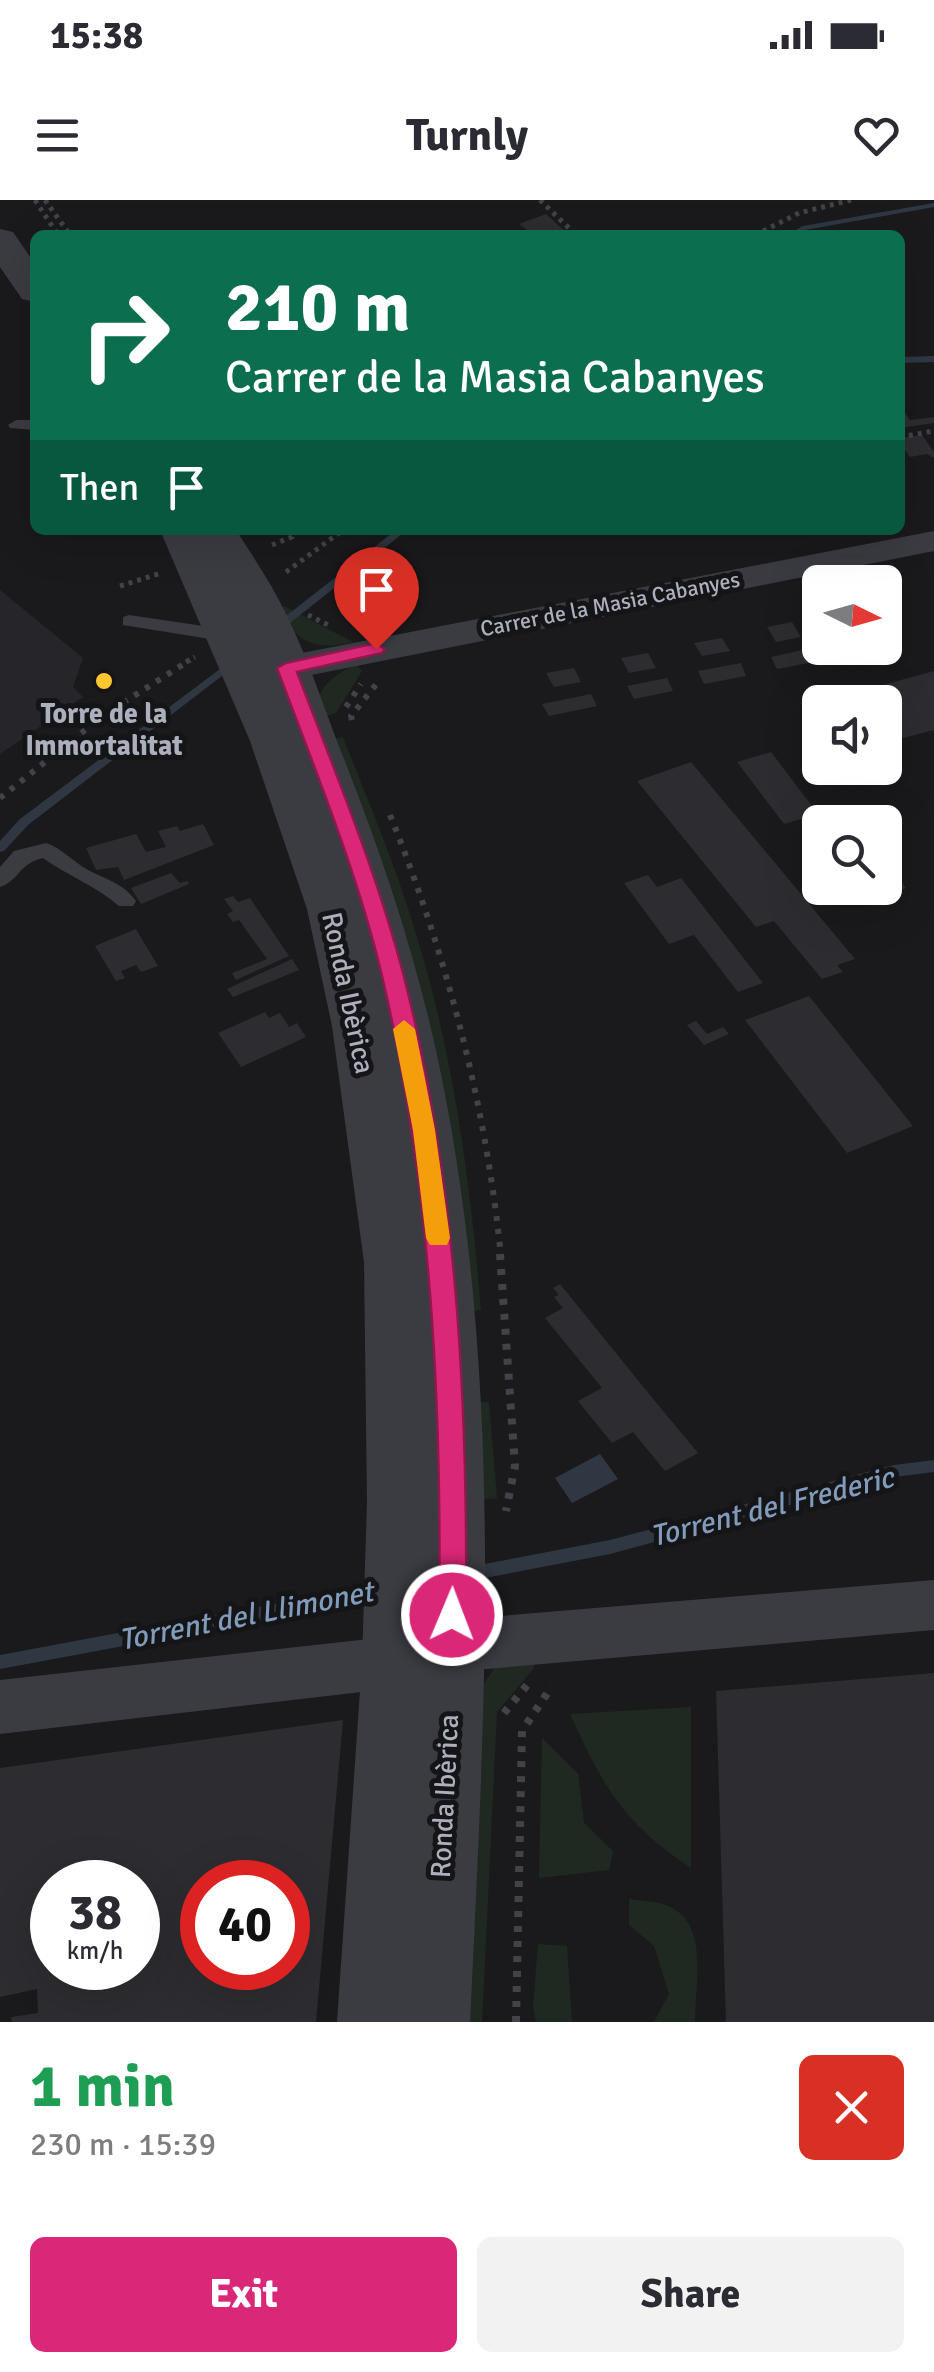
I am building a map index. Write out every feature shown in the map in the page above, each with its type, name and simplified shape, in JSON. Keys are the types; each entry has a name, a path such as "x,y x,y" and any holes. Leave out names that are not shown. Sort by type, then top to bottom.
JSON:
{"street":[{"path":"27,217 30,245"},
{"name":"Ronda Ibèrica","path":"218,535 247,580 286,668 366,883 393,976 424,1130 446,1332 454,1524 424,1654 374,2022"},
{"name":"Carrer de la Masia Cabanyes","path":"286,668 934,541"},
{"name":"Ronda Ibèrica","path":"174,551 263,716 306,825 332,909 359,1026 393,1262 399,1502 424,1654 433,2022"},
{"path":"0,1707 424,1654 934,1605"}],"lane":[{"path":"16,425 30,425"},
{"path":"129,621 210,633"},
{"path":"0,880 20,856 46,850 81,875 110,886 126,901"}],"path":[{"path":"540,200 571,230"},
{"path":"764,230 799,213 851,200"},
{"path":"27,217 49,230"},
{"path":"27,217 58,230"},
{"path":"905,436 934,431"},
{"path":"272,546 292,535"},
{"path":"275,580 337,535"},
{"path":"120,586 174,551"},
{"path":"0,798 104,715 196,656 210,633"},
{"path":"516,2022 522,1731 552,1686"}],"shaded area":[{"path":"0,590 83,658 73,687 83,697 0,754"},
{"path":"284,606 353,642 328,646 308,642 285,620 279,608"},
{"path":"357,665 362,671 336,713 322,717 317,701 324,688 338,674"},
{"path":"343,737 403,892 437,1012 465,1160 481,1310 468,1312 333,739"},
{"path":"473,1402 489,1402 497,1498 480,1500"},
{"path":"600,1454 618,1479 572,1503 555,1478"},
{"path":"533,1660 534,1668 497,1712 482,2022 463,2022 478,1692 498,1663"},
{"path":"691,1707 691,1868 648,1835 617,1801 570,1714"},
{"path":"542,1738 578,1774 584,1823 613,1851 609,1870 539,1878"},
{"path":"629,1899 668,1906 690,1926 698,1974 695,2022 654,2022 669,1994 654,1946 629,1925"},
{"path":"538,1944 567,1946 572,2022 536,2022 533,2007"}],"building":[{"path":"546,214 564,230 527,230 519,224"},
{"path":"905,413 910,420 934,417 934,423 905,427"},
{"path":"922,435 934,458 927,454 910,457 905,450 905,437"},
{"path":"792,622 801,637 776,642 767,627"},
{"path":"722,638 730,651 702,656 694,643"},
{"path":"802,650 802,664 777,669 771,657"},
{"path":"648,653 656,668 629,673 621,658"},
{"path":"741,663 746,676 704,684 698,671"},
{"path":"574,668 581,682 554,687 546,673"},
{"path":"934,671 934,730 902,738 902,685 883,685"},
{"path":"667,678 673,691 634,699 627,686"},
{"path":"591,694 597,706 549,716 542,704"},
{"path":"771,752 811,805 802,805 802,819 784,824 737,762"},
{"path":"691,762 802,895 802,905 810,905 855,959 837,965 843,972 822,979 774,921 756,927 637,781"},
{"path":"203,824 214,845 124,880 118,867 96,870 86,848 136,834 146,852 166,847 158,831 177,826 180,831"},
{"path":"171,873 180,883 189,884 141,904 131,888"},
{"path":"648,875 657,887 681,878 763,983 738,992 694,935 669,944 624,883"},
{"path":"233,896 238,902 250,898 289,956 236,980 232,973 267,959 239,920 233,922 227,914 233,911 224,899"},
{"path":"136,929 158,966 141,972 136,965 121,971 125,978 116,981 95,946"},
{"path":"292,959 299,970 233,997 227,989"},
{"path":"809,996 913,1126 847,1153 745,1020"},
{"path":"265,1012 269,1018 280,1013 289,1027 297,1023 306,1037 241,1067 218,1033"},
{"path":"696,1021 707,1034 723,1027 729,1034 704,1045 687,1025"},
{"path":"560,1284 698,1453 665,1471 633,1432 612,1443 578,1401 602,1388 545,1318 563,1308 554,1297 559,1295 553,1288"},
{"path":"934,1673 934,2022 726,2022 716,1691"},
{"path":"343,1720 316,2022 12,2022 11,2017 38,2013 37,1990 160,1990 160,1860 30,1860 32,1990 0,1997 0,1768"}],"waterway":[{"path":"800,230 934,205"},
{"path":"905,360 934,359"},
{"path":"276,629 396,535"},
{"path":"0,848 24,822 232,663"},
{"name":"Torrent del Frederic","path":"469,1574 610,1547 894,1471 934,1466"},
{"name":"Torrent del Llimonet","path":"0,1662 381,1591"}],"slow traffic":[{"path":"404,1029 424,1130 438,1238"}],"place":[{"name":"Torre de la Immortalitat","path":"104,681"}],"route":[{"path":"376,649 286,668 366,883 393,976 424,1130 446,1332 454,1524 452,1615"}]}
